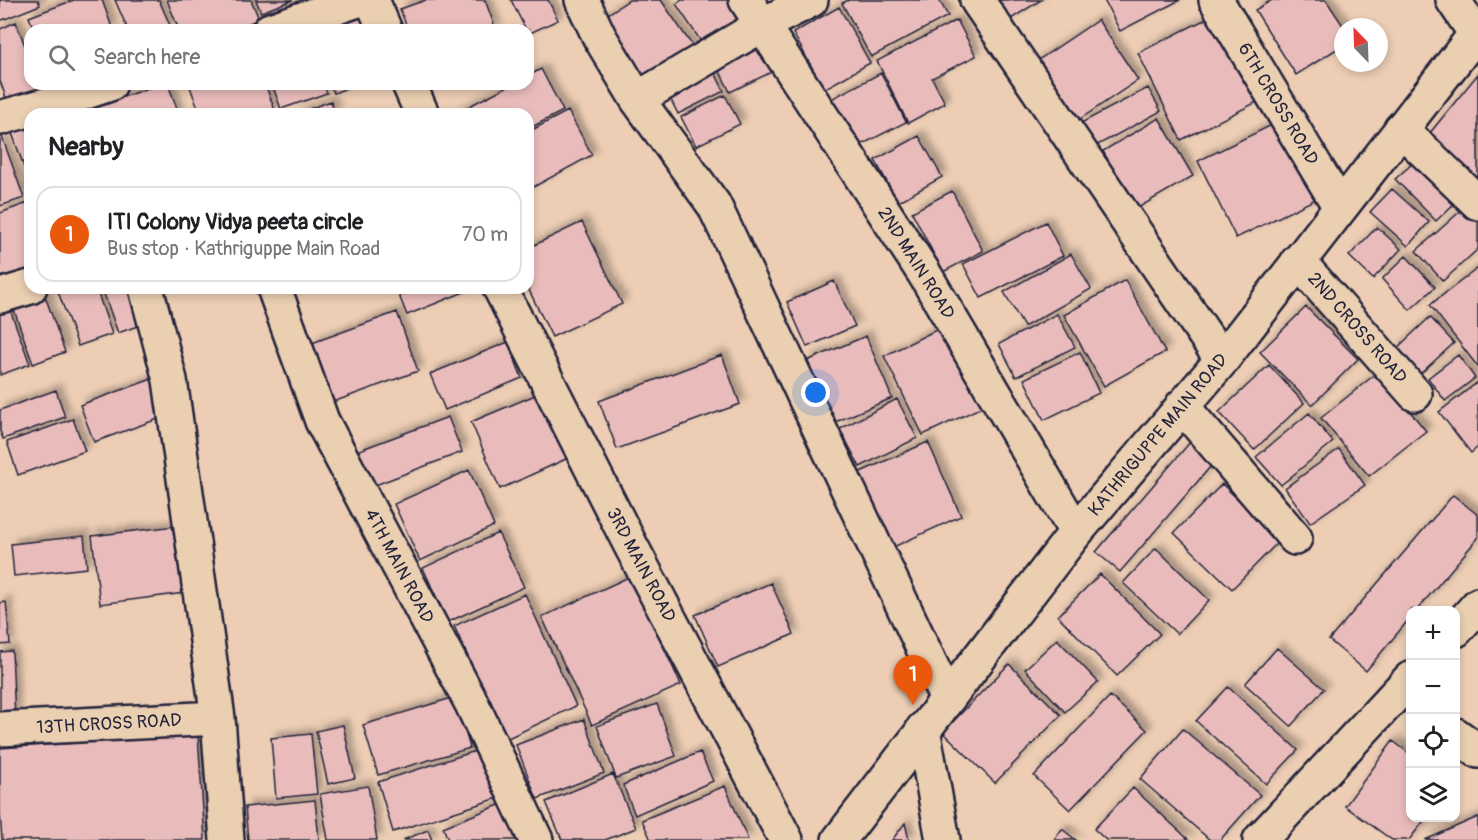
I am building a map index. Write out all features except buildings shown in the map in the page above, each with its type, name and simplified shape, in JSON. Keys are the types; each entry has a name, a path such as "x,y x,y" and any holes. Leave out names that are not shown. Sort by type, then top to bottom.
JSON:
{"street":[{"path":"288,24 358,0"},
{"path":"372,0 382,24"},
{"path":"582,0 599,36 637,99 714,205 946,699"},
{"path":"637,99 754,13 812,0"},
{"path":"977,0 1222,360"},
{"name":"6TH CROSS ROAD","path":"1216,0 1340,207"},
{"path":"1453,0 1477,33"},
{"name":"2ND MAIN ROAD","path":"754,13 924,273 1076,532"},
{"name":"KATHRIGUPPE MAIN ROAD","path":"839,840 1076,532 1222,360 1477,33"},
{"path":"35,108 92,90"},
{"path":"412,90 419,108"},
{"path":"0,118 24,111"},
{"path":"1401,129 1478,203"},
{"name":"2ND CROSS ROAD","path":"1298,261 1415,394"},
{"path":"0,296 24,289"},
{"path":"148,294 171,380 218,718 227,840"},
{"name":"4TH MAIN ROAD","path":"276,294 322,421 471,702 537,840"},
{"name":"3RD MAIN ROAD","path":"503,294 630,544 786,840"},
{"path":"1182,406 1295,538"},
{"path":"1460,625 1478,605"},
{"path":"1260,840 1406,692"},
{"name":"13TH CROSS ROAD","path":"0,729 218,718"},
{"path":"923,729 943,840"},
{"path":"1460,738 1478,751"}],"place":[{"name":"ITI Colony Vidya peeta circle","path":"913,705"}]}
